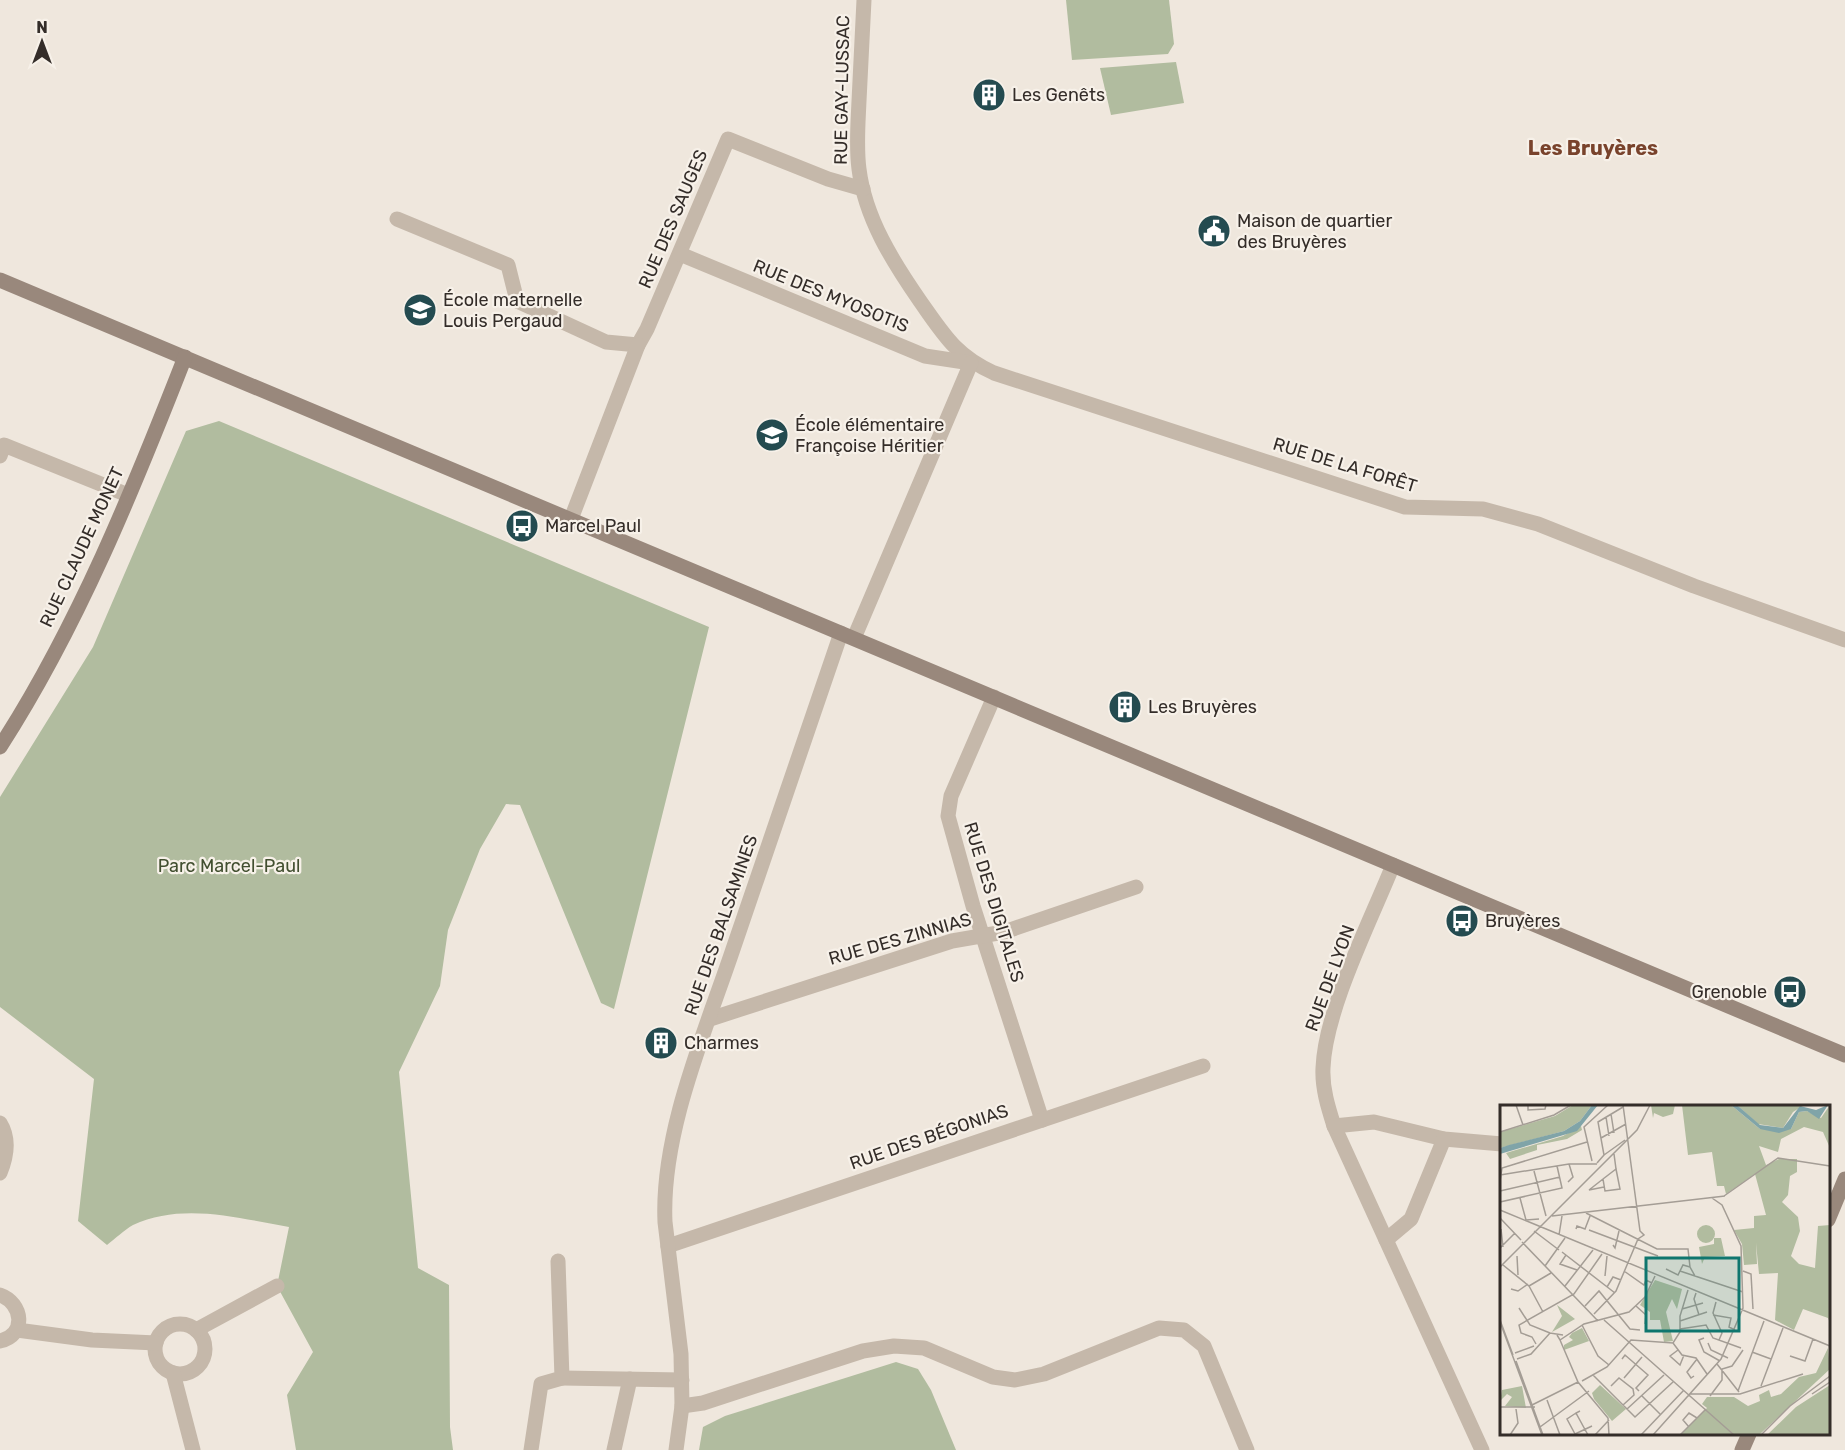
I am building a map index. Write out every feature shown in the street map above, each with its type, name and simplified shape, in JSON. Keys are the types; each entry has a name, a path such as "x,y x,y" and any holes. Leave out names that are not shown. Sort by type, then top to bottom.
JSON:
{"main road":[{"path":"0,280 1845,1055"},
{"name":"RUE CLAUDE MONET","path":"0,747 71,623 128,495 185,357"},
{"path":"1830,1215 1845,1179"},
{"path":"1742,1450 1749,1435"}],"street":[{"name":"RUE GAY-LUSSAC","path":"864,0 857,145 863,189 876,227 903,277 940,329 971,363"},
{"name":"RUE DES SAUGES","path":"571,519 638,345 680,254 728,139 828,179 863,189"},
{"path":"397,219 508,265 517,301 606,342 638,345"},
{"name":"RUE DES MYOSOTIS","path":"680,254 924,356 971,363"},
{"name":"RUE DES BALSAMINES","path":"676,1450 682,1380 664,1201 670,1149 710,1019 848,636 971,363"},
{"name":"RUE DE LA FORÊT","path":"971,363 994,373 1406,507 1483,509 1538,524 1694,586 1845,640"},
{"path":"2,448 128,495"},
{"name":"RUE DES DIGITALES","path":"994,697 951,796 948,816 982,935 1042,1120"},
{"name":"RUE DE LYON","path":"1393,865 1343,988 1328,1033 1323,1068 1325,1093 1334,1126 1482,1450"},
{"name":"RUE DES ZINNIAS","path":"710,1019 952,941 1004,932 1136,886"},
{"name":"RUE DES BÉGONIAS","path":"668,1246 1203,1066"},
{"path":"1334,1126 1374,1122 1444,1139 1500,1144"},
{"path":"0,1123 6,1138 7,1156 0,1173"},
{"path":"1386,1240 1411,1219 1444,1139"},
{"path":"558,1261 562,1377"},
{"path":"196,1330 277,1286"},
{"path":"0,1295 13,1302 17,1308 19,1323 12,1336 0,1341"},
{"path":"173,1373 190,1372 204,1358 204,1341 196,1330 189,1326 174,1325 160,1335 156,1343 158,1360 173,1373 193,1450"},
{"path":"681,1406 703,1403 863,1351 894,1346 924,1348 993,1377 1015,1380 1044,1374 1159,1328 1184,1330 1204,1346 1247,1450"},
{"path":"17,1330 92,1340 156,1343"},
{"path":"531,1450 541,1384 562,1377 682,1380"},
{"path":"614,1450 630,1379"}],"green space":[{"path":"1066,0 1169,0 1174,44 1168,54 1072,60"},
{"path":"1176,62 1184,103 1111,115 1100,68"},
{"name":"Parc Marcel-Paul","path":"219,421 709,627 614,1009 601,1003 520,805 506,804 480,849 448,930 440,986 399,1072 418,1268 449,1285 450,1427 453,1450 296,1450 287,1395 313,1352 277,1286 289,1227 230,1216 171,1214 133,1225 107,1245 78,1221 94,1079 0,1007 0,797 93,647 186,431"},
{"path":"896,1362 918,1369 931,1390 956,1450 699,1450 703,1427 725,1416"}],"place":[{"name":"Les Genêts","path":"989,95"},
{"name":"Maison de quartier des Bruyères","path":"1214,231"},
{"name":"École maternelle Louis Pergaud","path":"420,310"},
{"name":"École élémentaire Françoise Héritier","path":"772,435"},
{"name":"Marcel Paul","path":"522,526"},
{"name":"Les Bruyères","path":"1125,707"},
{"name":"Bruyères","path":"1462,921"},
{"name":"Grenoble","path":"1790,992"},
{"name":"Charmes","path":"661,1043"}],"district":[{"name":"Les Bruyères","path":"1593,148"}]}
